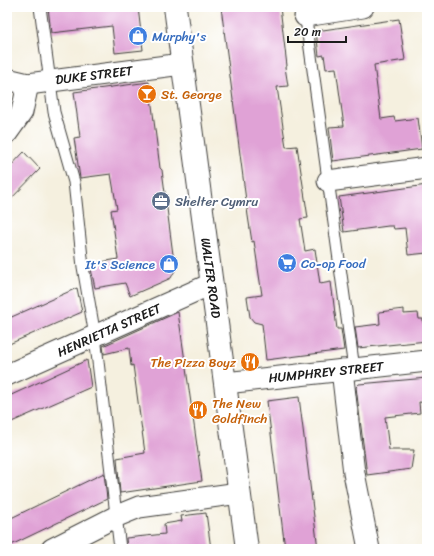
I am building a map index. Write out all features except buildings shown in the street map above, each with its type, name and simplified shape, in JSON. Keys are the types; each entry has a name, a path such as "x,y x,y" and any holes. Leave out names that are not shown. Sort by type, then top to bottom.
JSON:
{"main road":[{"name":"WALTER ROAD","path":"175,7 247,549"}],"street":[{"path":"305,11 363,7"},
{"name":"DUKE STREET","path":"7,79 28,84 182,64"},
{"path":"7,133 22,112 28,84"},
{"path":"328,181 427,168"},
{"name":"HENRIETTA STREET","path":"7,375 211,284"},
{"name":"HUMPHREY STREET","path":"225,383 427,361"},
{"path":"348,370 354,474 369,549"},
{"path":"52,549 117,516 139,507 239,493"}],"lane":[{"path":"40,7 54,112 74,182 83,267 95,336 120,549"},
{"path":"305,11 328,181 348,370"}],"place":[{"name":"Murphy's","path":"138,36"},
{"name":"St. George","path":"147,94"},
{"name":"Shelter Cymru","path":"161,201"},
{"name":"Co-op Food","path":"287,263"},
{"name":"It's Science","path":"169,264"},
{"name":"The Pizza Boyz","path":"250,362"},
{"name":"The New Goldfinch","path":"198,410"}]}
